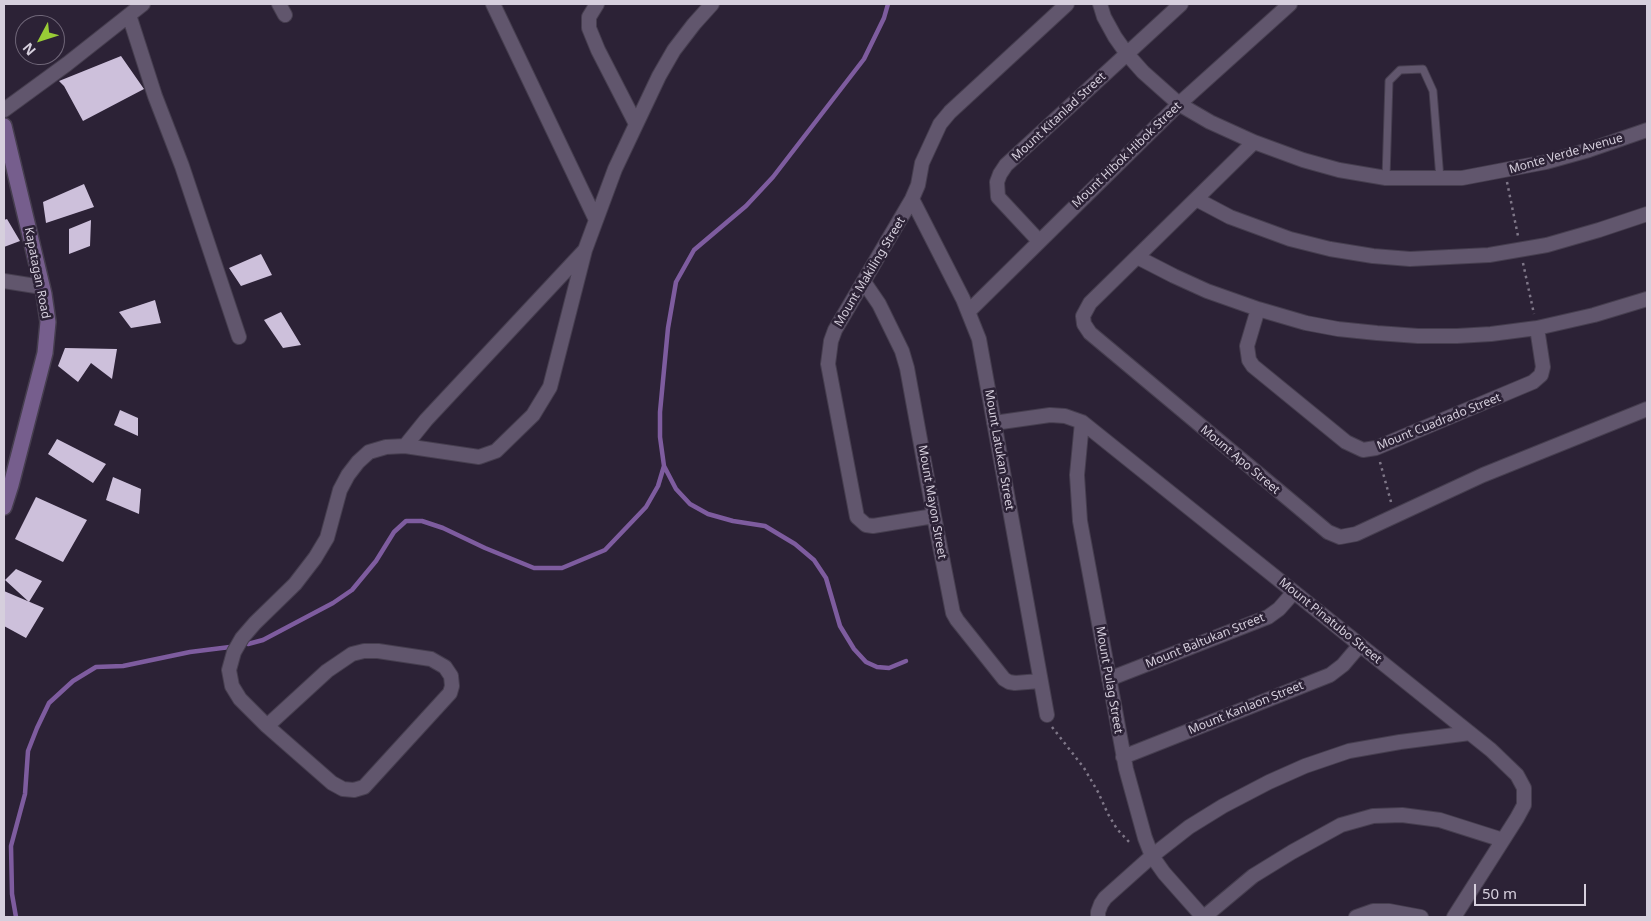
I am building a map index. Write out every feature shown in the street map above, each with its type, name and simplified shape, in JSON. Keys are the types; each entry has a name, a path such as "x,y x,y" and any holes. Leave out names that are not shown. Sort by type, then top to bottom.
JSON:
{"main road":[{"name":"Kapatagan Road","path":"4,126 42,287 48,322 45,353 4,507"}],"street":[{"path":"4,110 67,64 142,4"},
{"path":"493,4 596,220"},
{"path":"597,4 589,17 589,28 598,50 636,124"},
{"path":"267,726 327,671 352,654 364,651 394,653 431,659 445,667 451,676 452,686 450,693 373,779 364,787 354,790 343,789 332,783 267,726 240,699 232,686 229,670 234,652 242,638 295,584 315,558 327,538 340,490 348,475 369,452 386,447 405,446 480,457 496,451 533,415 550,387 585,250 615,169 658,76 674,50 712,4"},
{"name":"Mount Makiling Street","path":"934,516 873,526 866,525 857,517 828,364 830,340 912,199 918,185 922,163 940,124 950,112 1067,4"},
{"name":"Monte Verde Avenue","path":"1100,4 1104,17 1126,54 1142,72 1179,104 1210,122 1254,142 1303,160 1339,170 1386,178 1440,179 1471,176 1546,162 1589,150 1647,130"},
{"name":"Mount Kitanlad Street","path":"1039,241 998,197 997,182 1000,174 1006,165 1181,4"},
{"name":"Mount Hibok Hibok Street","path":"969,310 1179,104 1290,4"},
{"path":"129,15 155,96 182,166 240,337"},
{"name":"Mount Apo Street","path":"1254,142 1090,303 1083,316 1084,324 1090,333 1328,532 1340,537 1348,537 1482,475 1647,409"},
{"name":"Mount Latukan Street","path":"912,199 969,310 979,339 1046,715"},
{"path":"1196,199 1230,217 1290,239 1365,254 1410,258 1489,255 1547,245 1647,214"},
{"path":"405,446 426,420 585,250"},
{"path":"1137,257 1206,290 1258,309 1306,323 1338,329 1418,336 1491,334 1537,328 1594,315 1647,299"},
{"path":"4,281 42,287"},
{"name":"Mount Mayon Street","path":"864,282 880,304 902,351 907,368 951,604 957,620 1004,679 1015,683 1040,681"},
{"name":"Mount Cuadrado Street","path":"1258,309 1247,346 1249,360 1346,442 1363,450 1376,448 1533,382 1541,375 1543,367 1537,328"},
{"name":"Mount Pinatubo Street","path":"994,422 1050,415 1064,416 1082,422 1470,733 1511,769 1522,781 1524,805 1518,818 1454,917"},
{"name":"Mount Pulag Street","path":"1082,422 1077,475 1077,498 1123,756 1142,828 1152,856 1164,873 1204,917"},
{"name":"Mount Baltukan Street","path":"1109,679 1268,617 1294,592"},
{"name":"Mount Kanlaon Street","path":"1123,756 1330,675 1344,665 1360,646"},
{"path":"1098,915 1100,904 1106,898 1152,856 1189,827 1223,806 1269,782 1305,766 1349,751 1470,733"},
{"path":"1204,917 1253,876 1292,852 1341,825 1374,816 1402,815 1440,820 1503,840"},
{"path":"1356,917 1373,912 1389,911 1421,917"}],"lane":[{"path":"1386,178 1388,81 1400,70 1423,70 1433,91 1440,179"}],"path":[{"path":"1376,448 1395,516"},
{"path":"1046,715 1053,729 1084,768 1117,829 1128,841 1141,851 1152,856"}],"building":[{"path":"121,56 144,89 83,121 64,86 59,81"},
{"path":"84,184 94,207 46,223 43,202"},
{"path":"7,219 20,241 4,247 4,220"},
{"path":"91,220 90,246 69,254 69,229"},
{"path":"261,254 272,275 241,286 229,268"},
{"path":"155,300 161,323 131,328 119,312"},
{"path":"281,312 301,345 283,348 264,320"},
{"path":"65,348 117,349 112,379 91,363 78,382 58,366"},
{"path":"120,410 138,418 138,436 114,425"},
{"path":"57,439 106,464 93,483 48,454"},
{"path":"113,477 141,489 139,514 106,500"},
{"path":"36,497 87,520 63,562 15,539"},
{"path":"16,569 42,581 29,602 5,580"},
{"path":"4,591 44,608 26,638 4,626"}],"waterway":[{"path":"888,4 884,18 864,59 773,177 746,206 694,250 676,282 668,328 660,412 660,437 664,466 676,489 690,504 708,514 733,521 765,526 795,544 814,560 826,578 840,626 854,649 866,662 877,667 889,668 906,661"},
{"path":"248,644 263,640 333,603 352,590 376,561 394,532 406,521 422,521 443,528 534,568 562,568 605,550 646,507 658,486 664,466"},
{"path":"16,917 12,894 11,846 25,794 28,751 49,703 73,681 96,667 123,666 190,652 230,647"}]}
